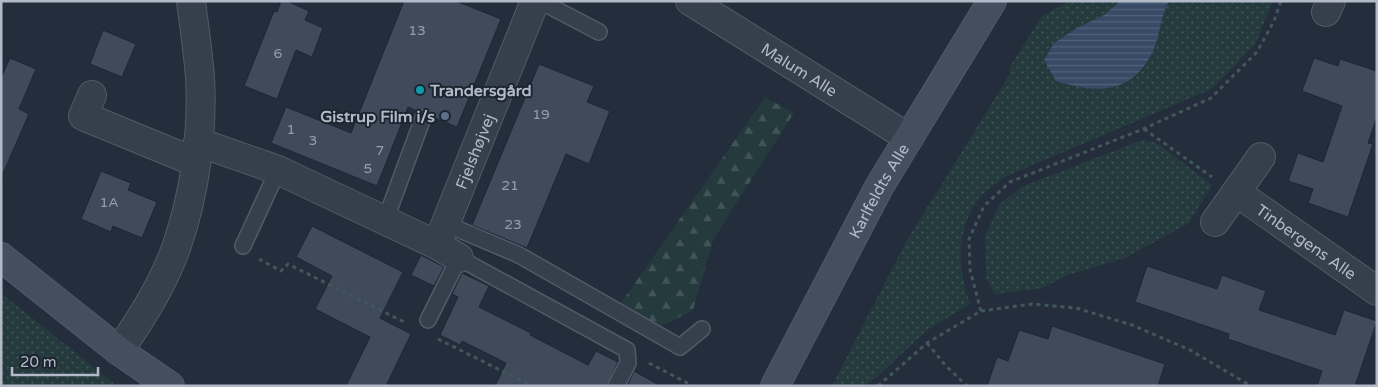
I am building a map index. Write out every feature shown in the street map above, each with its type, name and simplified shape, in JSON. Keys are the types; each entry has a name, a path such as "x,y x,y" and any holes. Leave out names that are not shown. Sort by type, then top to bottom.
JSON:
{"street":[{"path":"119,352 154,295 177,246 189,204 197,152 200,77 191,1"},
{"name":"Fjelshøjvej","path":"447,243 535,1"},
{"name":"Malum Alle","path":"690,1 909,138"},
{"name":"Karlfeldts Alle","path":"775,386 879,187 992,1"},
{"path":"92,95 83,116 197,152 278,170 385,221 447,243"},
{"path":"1215,222 1261,157"},
{"name":"Tinbergens Alle","path":"1236,192 1377,291"},
{"path":"1,257 119,352 170,386"}],"lane":[{"path":"540,1 599,32"},
{"path":"385,221 423,118"},
{"path":"242,246 278,170"},
{"path":"428,320 447,243"},
{"path":"447,243 519,255 680,347 702,329"},
{"path":"447,243 626,350 628,363 616,386"}],"path":[{"path":"981,311 968,256 969,239 984,206 1010,182 1143,129 1211,98 1257,52 1274,21 1281,1"},
{"path":"1143,129 1236,192"},
{"path":"242,246 247,253 281,271 288,264 407,324"},
{"path":"878,386 927,343 981,311 1032,304 1076,308 1132,325 1190,350 1251,386"},
{"path":"433,336 532,386"},
{"path":"927,343 946,366 967,386"},
{"path":"626,350 693,386"}],"green space":[{"path":"1070,1 1120,1 1104,15 1077,28 1107,89 1123,83 1135,75 1143,65 1169,1 1273,1 1256,43 1212,89 1007,176 986,191 972,209 966,222 961,249 963,277 970,304 926,331 877,377 864,386 832,386 907,240 1010,74 1009,68 1042,16"},
{"path":"765,97 794,113 714,238 693,310 661,327 621,303"},
{"path":"1142,140 1157,143 1212,185 1189,223 1125,258 1071,274 1039,289 995,294 986,278 985,236 1000,204 1021,187"},
{"path":"1,293 117,386 1,386"}],"water":[{"path":"1120,1 1169,1 1155,47 1143,67 1123,84 1111,88 1085,88 1056,81 1044,60 1054,43 1077,28 1104,15"}],"building":[{"path":"281,1 287,1 309,11 305,20 323,28 312,57 296,50 277,99 244,86 274,11 277,12"},
{"name":"Trandersgård","path":"404,1 456,1 501,19 457,127 432,117 427,109 417,111 408,107 377,186 271,143 286,107 351,133"},
{"path":"103,30 136,44 122,77 90,64"},
{"path":"10,58 36,69 19,109 29,114 1,178 1,78"},
{"path":"1314,58 1338,66 1340,59 1377,71 1377,117 1368,143 1373,144 1348,217 1308,203 1313,189 1288,181 1298,153 1323,162 1342,106 1302,91"},
{"path":"539,64 594,86 587,102 610,111 589,164 566,154 527,248 472,225"},
{"path":"101,171 131,183 128,190 157,202 142,238 113,226 111,232 81,219"},
{"path":"312,226 403,272 380,318 411,334 386,386 346,386 370,337 315,309 332,276 296,257"},
{"path":"421,255 444,267 434,286 411,275"},
{"path":"1147,266 1217,289 1222,275 1266,291 1259,310 1335,335 1344,310 1377,321 1355,386 1317,386 1322,371 1228,339 1229,334 1135,302"},
{"path":"462,273 489,286 479,307 588,365 596,351 618,362 607,386 495,386 506,363 462,341 460,345 440,335 458,297 452,294"},
{"path":"1052,326 1165,364 1158,386 987,386 997,357 1008,361 1019,330 1048,339"},
{"path":"634,371 661,386 627,386"}],"place":[{"name":"Trandersgård","path":"420,90"},
{"name":"Gistrup Film i/s","path":"445,116"}]}
